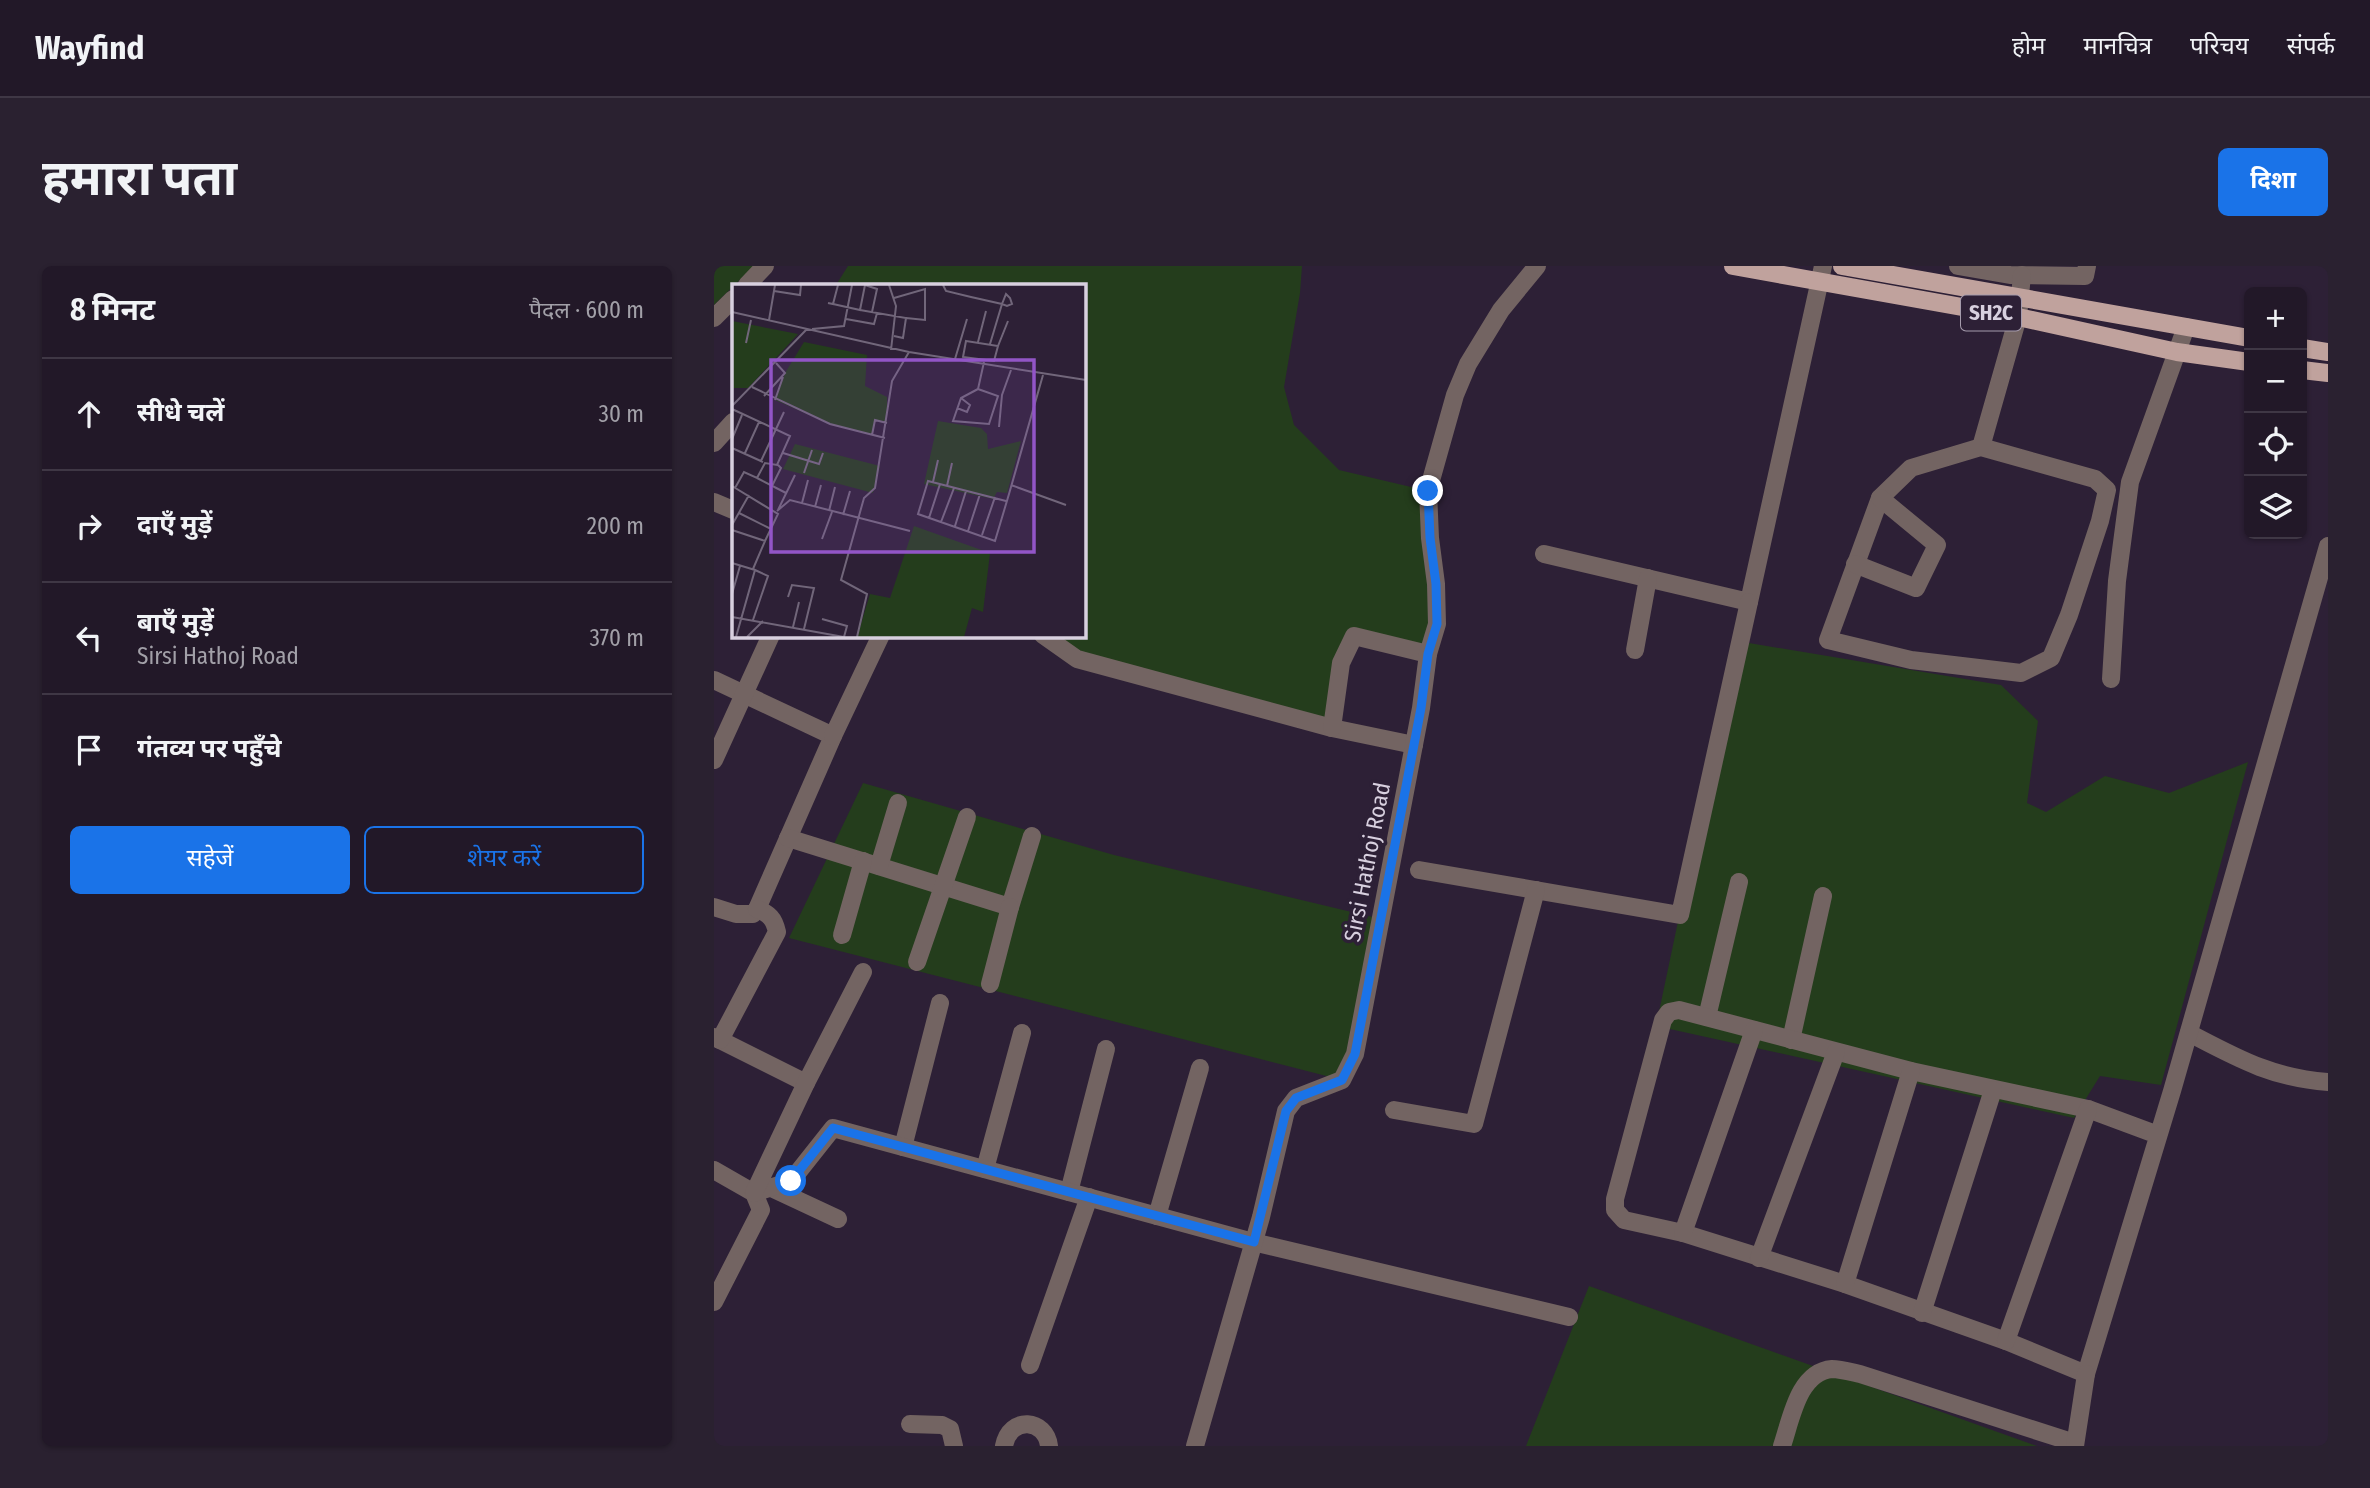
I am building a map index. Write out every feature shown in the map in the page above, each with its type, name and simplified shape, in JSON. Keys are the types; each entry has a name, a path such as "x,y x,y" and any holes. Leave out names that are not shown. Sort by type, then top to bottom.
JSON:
{"main road":[{"name":"SH2C","path":"1733,266 1821,274 2177,352 2244,361"},
{"name":"SH2C","path":"1843,266 2244,337"},
{"path":"2307,349 2328,352"},
{"path":"2307,371 2328,373"}],"street":[{"path":"748,284 765,266"},
{"name":"Sirsi Hathoj Road","path":"1195,1446 1254,1242 1286,1111 1296,1098 1342,1080 1355,1054 1428,654 1437,624 1428,491 1455,395 1468,364 1501,310 1537,266"},
{"path":"1958,266 2022,275 2085,276 2087,266"},
{"path":"1419,870 1679,915 1821,274"},
{"path":"1981,447 2018,317 2022,275"},
{"path":"714,318 732,300"},
{"path":"2111,680 2117,581 2130,482 2186,327"},
{"path":"714,443 732,423"},
{"path":"1981,447 2095,479 2107,489 2106,501 2069,615 2051,658 2021,673 1911,660 1828,640 1880,498 1912,468 1981,447"},
{"path":"1855,564 1916,588 1937,545 1880,498"},
{"path":"714,502 732,510"},
{"path":"1782,1446 1800,1393 1812,1376 1832,1369 1860,1374 2075,1444 2086,1374 2090,1369 2189,1033 2328,546"},
{"path":"1544,554 1749,602"},
{"path":"1635,650 1648,578"},
{"path":"1332,728 1341,663 1354,636 1428,654"},
{"path":"714,760 770,637"},
{"path":"714,907 736,914 752,914 757,909 880,637"},
{"path":"1046,637 1077,659 1332,728 1413,745"},
{"path":"714,680 833,736"},
{"path":"842,935 898,803"},
{"path":"917,962 967,817"},
{"path":"990,984 1032,836"},
{"path":"788,838 1010,907"},
{"path":"1707,1017 1739,882"},
{"path":"1394,1110 1474,1124 1536,890"},
{"path":"1791,1040 1823,896"},
{"path":"757,909 769,914 777,932 717,1038 806,1083"},
{"path":"714,1302 761,1210 761,1188 806,1083 863,972"},
{"path":"903,1147 940,1003"},
{"path":"2086,1374 2006,1341 1845,1284 1683,1233 1624,1220 1615,1210 1615,1199 1663,1020 1669,1012 1679,1010 1911,1071 2088,1109 2158,1135"},
{"path":"1683,1233 1754,1030"},
{"path":"985,1169 1022,1033"},
{"path":"2189,1033 2252,1066 2306,1081 2328,1082"},
{"path":"1069,1192 1106,1049"},
{"path":"1759,1258 1836,1052"},
{"path":"1157,1216 1200,1068"},
{"path":"1845,1284 1911,1071"},
{"path":"1922,1313 1993,1090"},
{"path":"2006,1341 2088,1109"},
{"path":"761,1188 791,1181 833,1128 1254,1242 1569,1317"},
{"path":"714,1170 838,1219"},
{"path":"1030,1365 1089,1197"},
{"path":"910,1424 950,1429 954,1446"},
{"path":"1004,1446 1008,1433 1015,1426 1027,1424 1041,1429 1049,1446"}],"green space":[{"path":"714,266 754,266 736,284 732,284 732,287 714,305"},
{"path":"848,266 1302,266 1284,387 1294,425 1339,470 1428,491 1428,654 1354,636 1332,728 1077,659 1046,637 1085,637 1085,284 837,284"},
{"path":"1737,641 2001,685 2038,721 2027,803 2046,812 2105,776 2169,793 2248,762 2161,1085 2100,1076 2074,1118 1656,1026"},
{"path":"863,783 1114,855 1381,919 1342,1080 789,938"},
{"path":"1589,1286 2037,1446 1526,1446"}],"route":[{"path":"791,1181 833,1128 1254,1242 1286,1111 1296,1098 1342,1080 1355,1054 1421,708 1428,654 1437,624 1428,491"}]}
